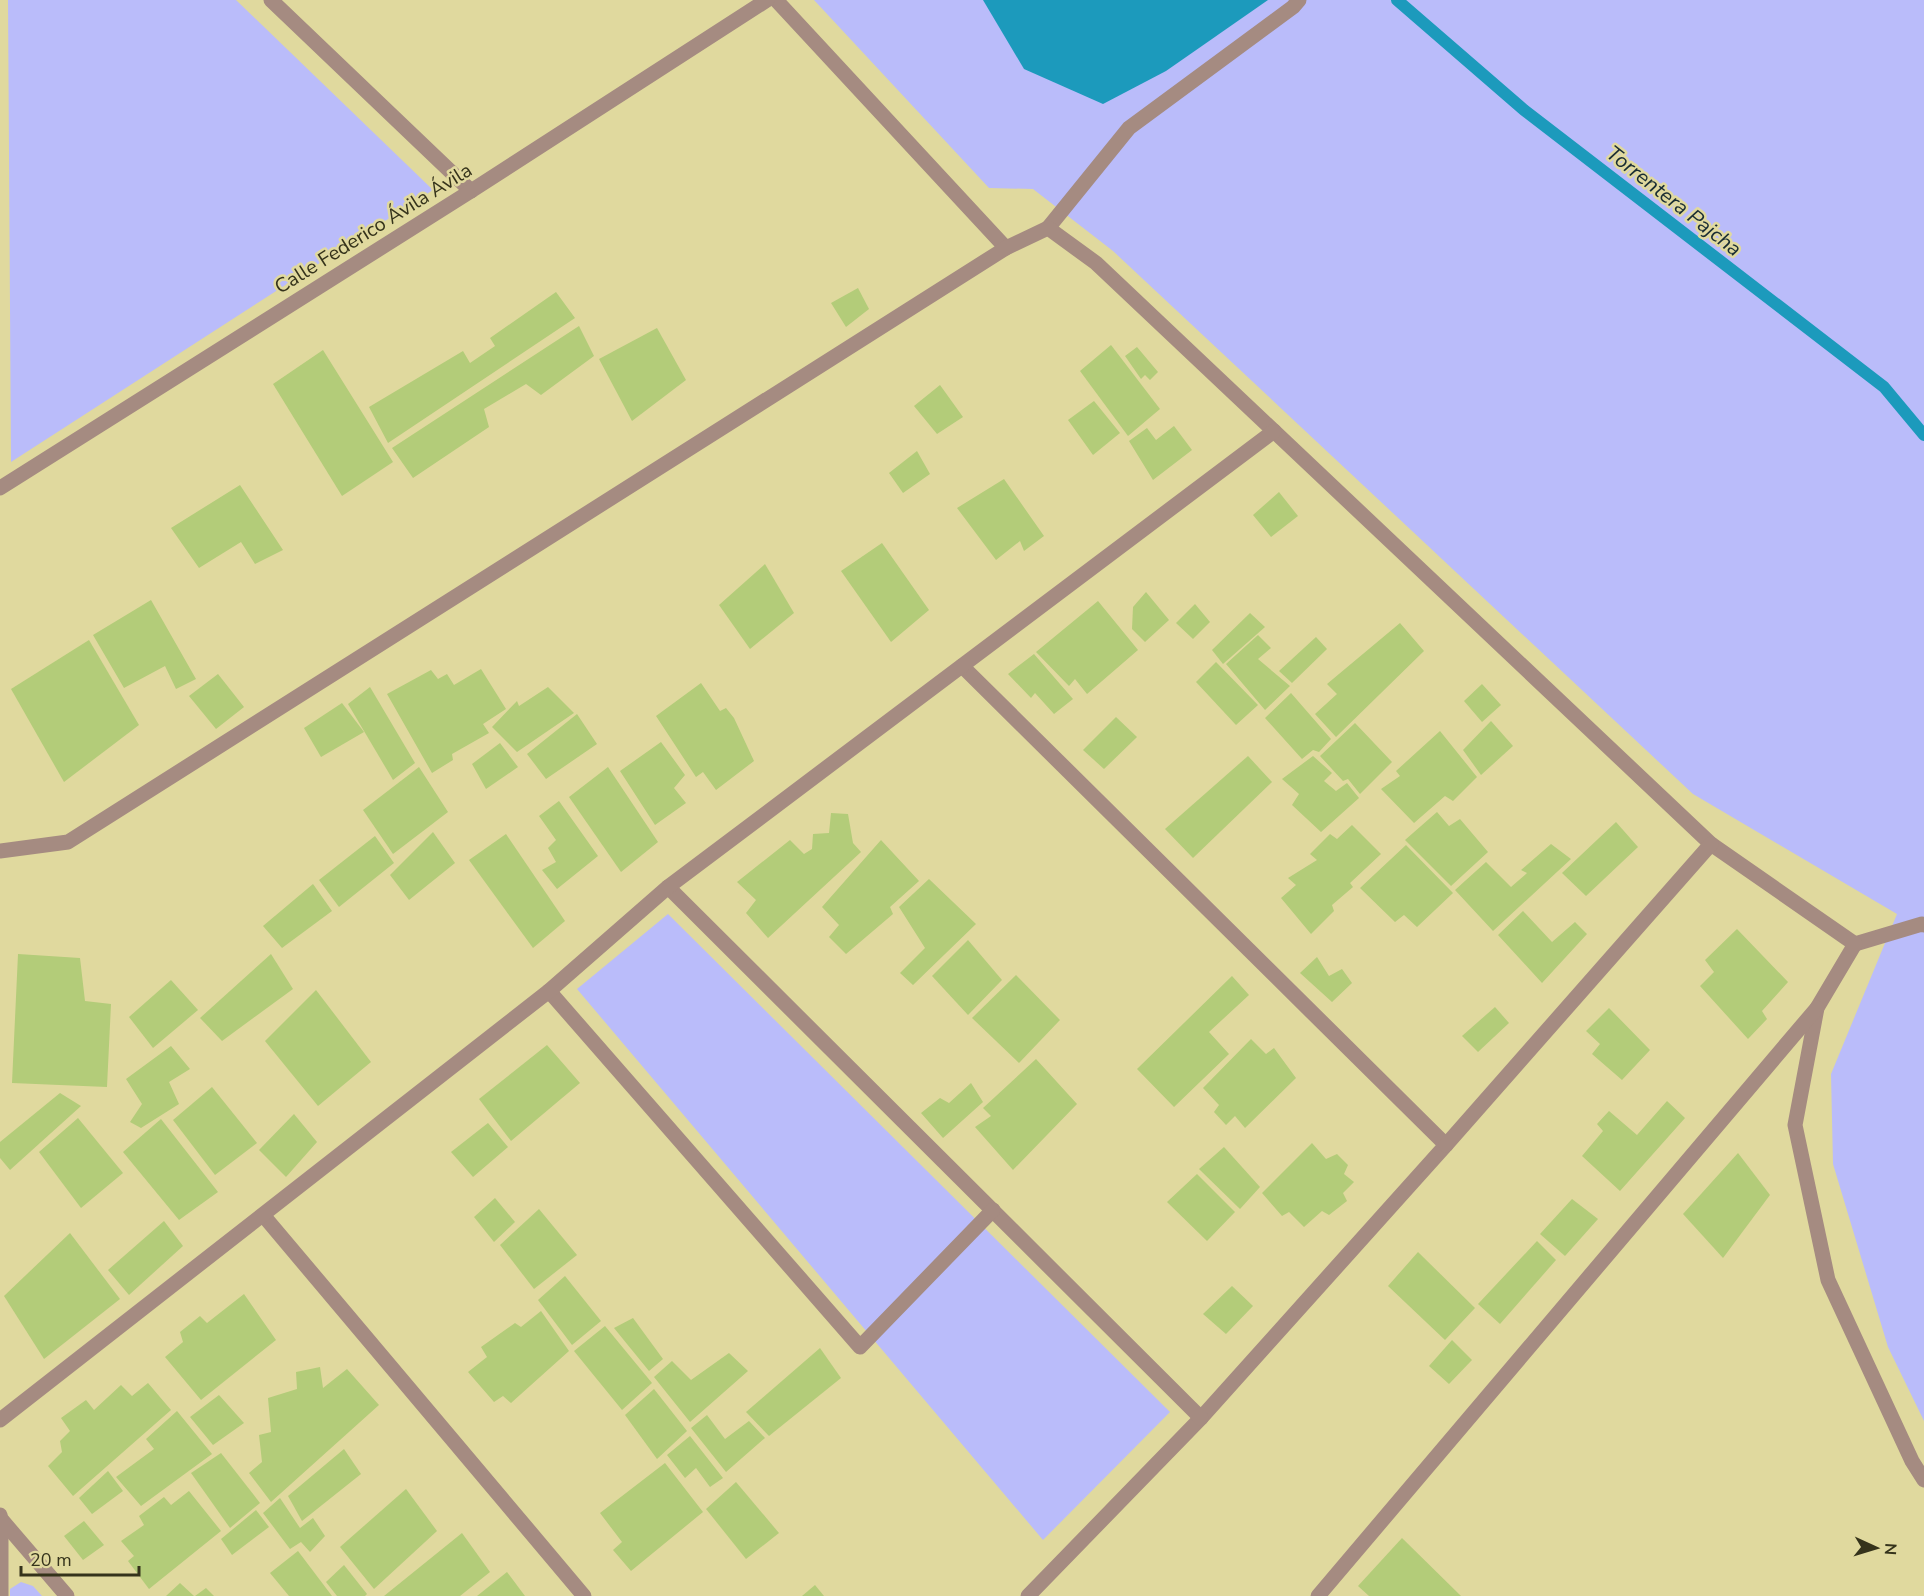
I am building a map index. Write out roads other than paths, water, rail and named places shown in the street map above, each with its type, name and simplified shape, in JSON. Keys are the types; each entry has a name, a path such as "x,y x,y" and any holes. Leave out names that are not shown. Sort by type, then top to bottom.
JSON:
{"street":[{"path":"271,0 471,191"},
{"name":"Calle Federico Ávila Ávila","path":"0,488 471,191 766,0"},
{"path":"776,0 1006,248"},
{"path":"0,851 68,842 1006,248 1048,228 1129,128 1293,7 1299,0"},
{"path":"1048,228 1096,263 1711,844 1855,944"},
{"path":"0,1420 549,991 668,887 1274,431"},
{"path":"962,666 1446,1145"},
{"path":"1028,1596 1201,1418 1446,1145 1711,844"},
{"path":"668,887 1201,1418"},
{"path":"1318,1596 1817,1008 1855,944 1924,925"},
{"path":"549,991 860,1347 993,1210"},
{"path":"1817,1008 1795,1125 1828,1280 1912,1461 1924,1480"},
{"path":"263,1215 584,1596"},
{"path":"1,1517 1,1596"},
{"path":"1,1517 67,1596"}],"waterway":[{"name":"Torrentera Pajcha","path":"1397,0 1524,110 1884,387 1924,435"}]}
